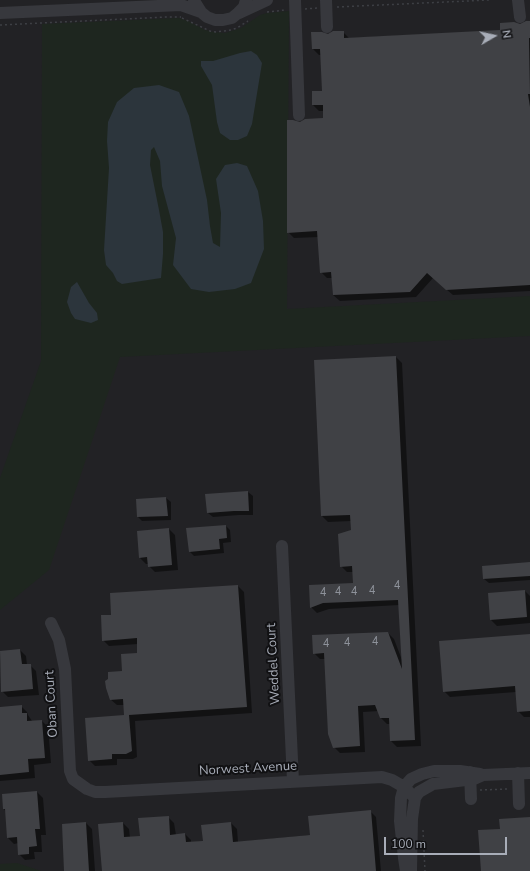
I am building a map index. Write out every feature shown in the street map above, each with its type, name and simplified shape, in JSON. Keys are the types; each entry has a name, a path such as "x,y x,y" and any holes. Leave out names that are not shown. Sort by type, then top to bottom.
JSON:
{"street":[{"path":"194,0 201,12 207,17 219,20 232,18 244,6 246,0"},
{"path":"238,13 266,0"},
{"path":"518,0 520,17"},
{"path":"0,13 90,4 181,5 201,12"},
{"path":"296,4 299,115"},
{"path":"326,4 327,27"},
{"name":"Weddel Court","path":"282,546 293,781"},
{"name":"Oban Court","path":"51,623 59,640 62,653 65,676 70,771 73,779 77,783"},
{"path":"406,871 400,821 401,798 404,787 411,779 434,771 470,785"},
{"path":"518,773 519,804"},
{"path":"411,871 412,819 415,798 419,792 428,786 470,785 483,775 530,773"},
{"name":"Norwest Avenue","path":"77,783 87,789 98,792 382,777 392,780 404,787 415,798"}],"path":[{"path":"266,0 266,12 296,4 488,0"},
{"path":"0,25 181,17"},
{"path":"470,785 518,788"},
{"path":"422,827 425,871"}],"shaded area":[{"path":"0,0 530,0 530,871 0,871"},
{"path":"289,11 287,309 530,296 530,336 120,357 49,570 0,610 0,478 41,361 42,24 179,18 205,30 225,33 241,28 260,15"},
{"path":"251,51 257,55 262,63 252,124 247,136 238,140 230,140 220,133 212,85 201,66 201,61 213,61"},
{"path":"159,85 179,92 189,116 207,200 213,243 220,247 221,213 216,179 225,165 237,163 247,166 258,191 263,221 264,249 251,283 235,289 209,292 191,289 173,265 176,238 162,186 160,161 154,147 151,150 150,165 163,232 161,278 122,284 117,281 113,273 106,265 104,250 109,168 107,141 108,122 117,102 134,88"},
{"path":"77,282 89,303 97,313 98,320 91,323 75,319 71,313 67,302 71,287"},
{"path":"17,863 41,871 0,871 0,864"}],"building":[{"path":"530,21 530,94 528,94 530,107 530,285 446,290 427,273 410,292 333,295 331,272 320,273 317,231 287,233 287,120 300,122 305,119 323,118 323,105 312,105 312,91 322,91 320,49 312,49 311,32 322,32 328,34 333,31 344,31 344,38 500,30 500,23 514,22 520,24"},
{"path":"396,356 415,740 390,741 389,718 380,718 375,705 358,706 360,746 333,748 328,734 324,653 313,654 312,635 388,632 402,669 398,600 323,603 310,608 309,585 353,583 352,566 340,567 338,534 351,530 350,515 321,516 314,360"},
{"path":"248,491 249,511 207,513 205,494"},
{"path":"166,497 168,516 137,517 136,499"},
{"path":"226,525 227,538 219,539 220,549 189,552 186,528"},
{"path":"169,528 172,565 148,567 147,557 139,558 137,531"},
{"path":"530,562 530,576 483,579 482,566"},
{"path":"238,585 247,707 129,715 132,751 126,754 112,754 112,759 88,761 85,718 124,715 123,699 110,700 105,681 108,679 108,672 122,671 121,654 137,653 137,638 102,641 101,615 111,615 110,593"},
{"path":"525,590 527,617 490,620 488,593"},
{"path":"530,634 530,711 517,712 515,686 443,692 439,641"},
{"path":"20,649 22,664 31,664 33,689 1,692 0,651"},
{"path":"22,705 22,713 27,713 27,721 42,720 45,758 28,759 29,772 0,775 0,707"},
{"path":"37,791 40,829 35,829 37,846 29,847 29,854 18,855 17,837 7,838 5,809 3,809 2,794"},
{"path":"371,810 376,871 102,871 98,824 123,822 124,837 140,836 138,818 169,816 170,835 185,833 186,842 203,841 201,825 231,822 233,842 310,835 308,816"},
{"path":"530,817 530,871 481,871 478,830 500,829 499,819"},
{"path":"86,822 89,871 64,871 62,824"}]}
